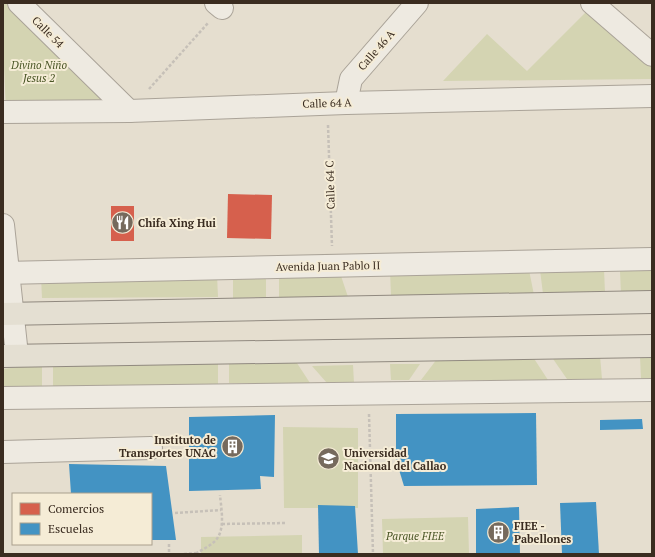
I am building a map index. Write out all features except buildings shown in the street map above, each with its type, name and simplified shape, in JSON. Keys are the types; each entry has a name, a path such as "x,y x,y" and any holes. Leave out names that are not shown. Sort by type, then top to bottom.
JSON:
{"main road":[{"path":"8,314 652,302"},
{"path":"10,355 652,346"}],"street":[{"name":"Calle 54","path":"19,3 129,111"},
{"name":"Calle 46 A","path":"337,103 350,78 417,3"},
{"path":"592,3 652,55"},
{"name":"Calle 64 A","path":"3,112 129,111 337,103 652,96"},
{"path":"3,225 10,355"},
{"name":"Avenida Juan Pablo II","path":"6,273 652,259"},
{"path":"3,398 652,390"},
{"path":"3,452 151,448"}],"path":[{"path":"129,111 219,5"},
{"name":"Calle 64 C","path":"333,266 337,103"},
{"path":"369,394 373,554"},
{"path":"184,554 197,553 217,539 220,534 222,524 220,495"},
{"path":"175,513 221,510"},
{"path":"222,524 285,523"},
{"path":"169,544 169,554"}],"green space":[{"name":"Divino Niño Jesus 2","path":"3,3 20,3 114,98 6,112"},
{"path":"592,6 652,59 652,79 443,81 487,34 527,71"},
{"path":"604,269 605,293 543,294 540,270"},
{"path":"529,270 534,295 391,295 390,271"},
{"path":"652,270 652,293 621,294 620,271"},
{"path":"340,273 348,297 279,298 279,274"},
{"path":"233,274 266,274 266,297 233,298"},
{"path":"217,275 218,297 42,298 41,277"},
{"path":"551,356 600,356 602,379 567,379"},
{"path":"640,356 652,356 652,379 641,379"},
{"path":"533,357 548,380 421,380 437,359"},
{"path":"295,360 310,383 229,383 229,361"},
{"path":"218,361 218,384 53,387 53,363"},
{"path":"42,364 42,387 4,387 3,369"},
{"path":"390,364 420,364 409,380 391,380"},
{"path":"353,365 354,383 327,383 312,366"},
{"path":"283,427 358,428 358,508 284,508"},
{"name":"Parque FIEE","path":"468,517 469,554 383,554 382,519"},
{"path":"302,535 302,554 201,554 201,537"}],"place":[{"name":"Chifa Xing Hui","path":"123,223"},
{"name":"Instituto de Transportes UNAC","path":"232,446"},
{"name":"Universidad Nacional del Callao","path":"328,459"},
{"name":"FIEE - Pabellones","path":"498,532"}]}
